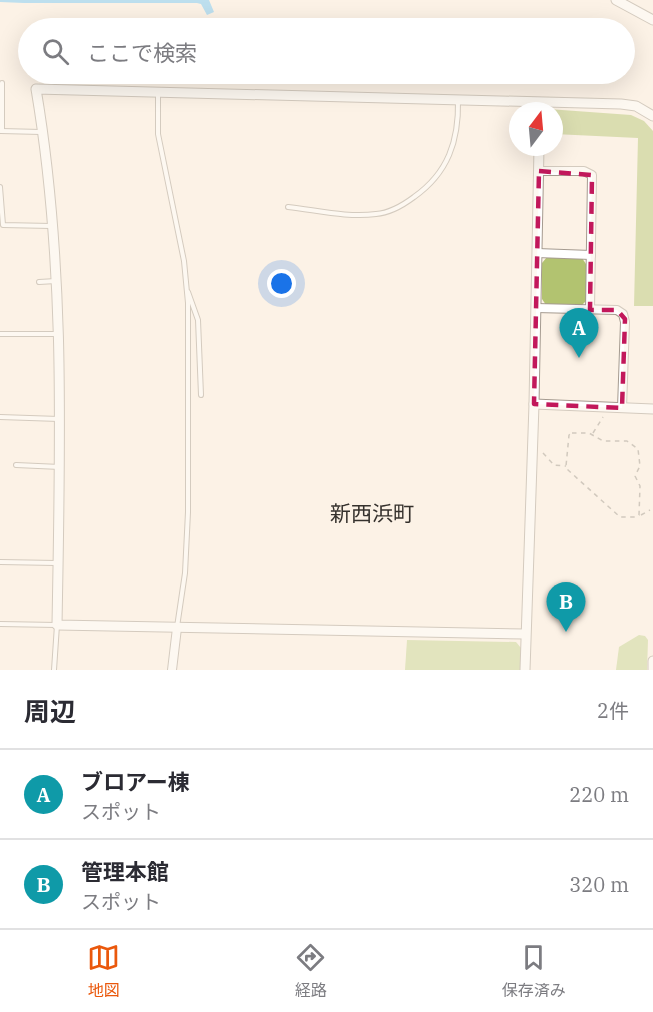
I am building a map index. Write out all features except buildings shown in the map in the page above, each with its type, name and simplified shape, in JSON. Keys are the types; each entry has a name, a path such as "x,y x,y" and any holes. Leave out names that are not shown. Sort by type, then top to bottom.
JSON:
{"street":[{"path":"616,0 653,20"},
{"path":"525,634 57,625 61,419 59,334 53,226 44,132 36,89 540,100 629,104 644,108 653,116"},
{"path":"525,670 539,156"},
{"path":"539,171 584,171 592,175 590,309"},
{"path":"537,253 591,255"},
{"path":"536,308 617,310 624,316 622,408"},
{"path":"534,404 653,409"},
{"path":"172,670 177,628"},
{"path":"653,661 653,670"}],"lane":[{"path":"2,83 1,130 44,132"},
{"path":"158,92 159,143 184,261 187,289 188,512 185,573 177,628"},
{"path":"288,207 366,215 386,212 405,203 431,184 448,157 454,143 458,99"},
{"path":"0,187 3,225 53,226"},
{"path":"39,282 56,281"},
{"path":"187,289 198,320 201,395"},
{"path":"0,333 59,334"},
{"path":"0,417 61,419"},
{"path":"16,465 60,467"},
{"path":"0,562 58,563"},
{"path":"0,624 57,625 54,670"}],"path":[{"path":"593,434 609,407"},
{"path":"566,466 569,435 572,433 593,434 603,441 627,441 638,449 640,466 635,476 640,486 639,515"},
{"path":"540,450 554,465 566,466 620,517 635,518 650,510"}],"highlighted area":[{"path":"539,171 592,175 590,310 617,310 625,319 622,408 534,404"}],"green space":[{"path":"563,110 631,115 644,121 653,131 653,306 634,306 638,138 563,134"},
{"path":"547,257 582,258 586,264 586,301 581,306 546,305 542,299 542,263"},
{"path":"639,635 645,636 648,640 647,670 616,670 619,647"},
{"path":"407,640 516,642 521,648 520,670 405,670"}],"water":[{"path":"0,0 209,0 214,12 207,15 201,4 197,3 24,3 0,2"}],"place":[{"name":"ブロアー棟","path":"579,358"},
{"name":"管理本館","path":"566,632"}],"district":[{"name":"新西浜町","path":"372,514"}]}
